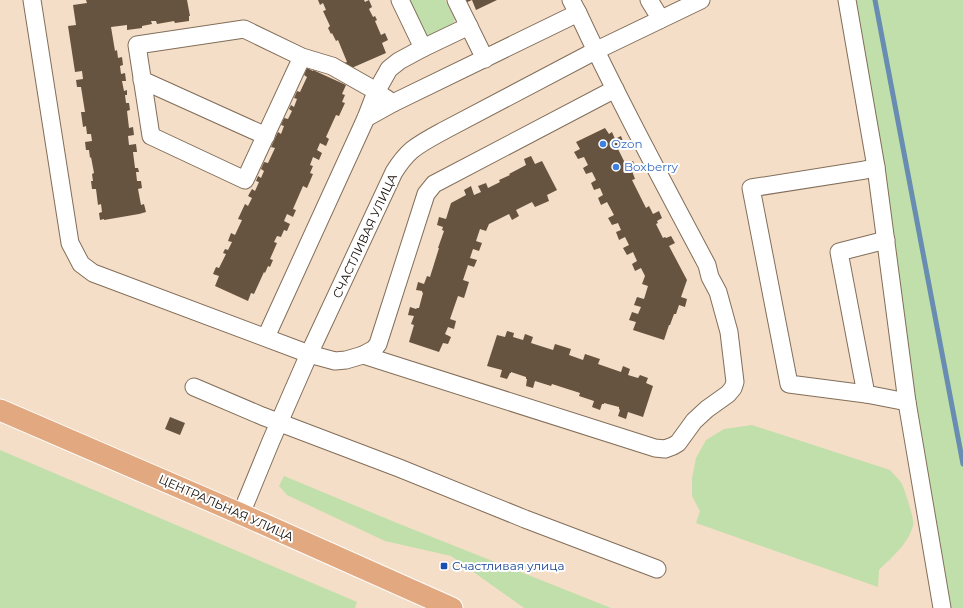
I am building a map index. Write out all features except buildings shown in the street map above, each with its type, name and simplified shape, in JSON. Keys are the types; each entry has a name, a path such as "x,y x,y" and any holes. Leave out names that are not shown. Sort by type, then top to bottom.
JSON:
{"main road":[{"name":"ЦЕНТРАЛЬНАЯ УЛИЦА","path":"0,410 241,514 452,608"}],"street":[{"path":"32,0 70,243 81,264 93,273 309,354 335,361 346,360 362,355 374,349 378,344 426,194 434,184 615,89"},
{"path":"400,0 423,48"},
{"path":"456,0 485,59"},
{"path":"649,0 657,13 659,20"},
{"name":"СЧАСТЛИВАЯ УЛИЦА","path":"241,514 309,354 394,172 402,161 412,150 434,136 595,51 701,0"},
{"path":"846,0 876,167 907,402 942,608"},
{"path":"362,355 655,448 665,449 678,443 694,421 728,394 733,388 735,382 729,332 718,292 710,277 707,265 595,51 575,7 485,59 393,103 366,118"},
{"path":"266,337 366,118 376,92 389,68 423,48 469,26"},
{"path":"302,57 245,180 151,136 137,45 244,28 302,57 332,66 393,103"},
{"path":"142,80 266,136"},
{"path":"876,167 751,188 789,384 866,394 907,402"},
{"path":"866,394 839,252 886,240"},
{"path":"194,387 262,416 392,465 525,519 657,569"}],"green space":[{"path":"405,0 445,0 455,19 452,28 427,38"},
{"path":"847,0 963,0 963,608 942,608"},
{"path":"752,425 890,470 899,480 902,484 913,518 913,526 907,539 879,570 878,587 696,523 700,511 692,496 692,478 696,458 706,440 724,429"},
{"path":"0,450 357,602 355,608 0,608"},
{"path":"284,476 397,523 611,608 524,608 451,556 385,541 287,495 279,486"}],"waterway":[{"path":"875,0 963,464"}],"place":[{"name":"Ozon","path":"603,144"},
{"name":"Boxberry","path":"616,167"},
{"name":"Счастливая улица","path":"444,566"}]}
